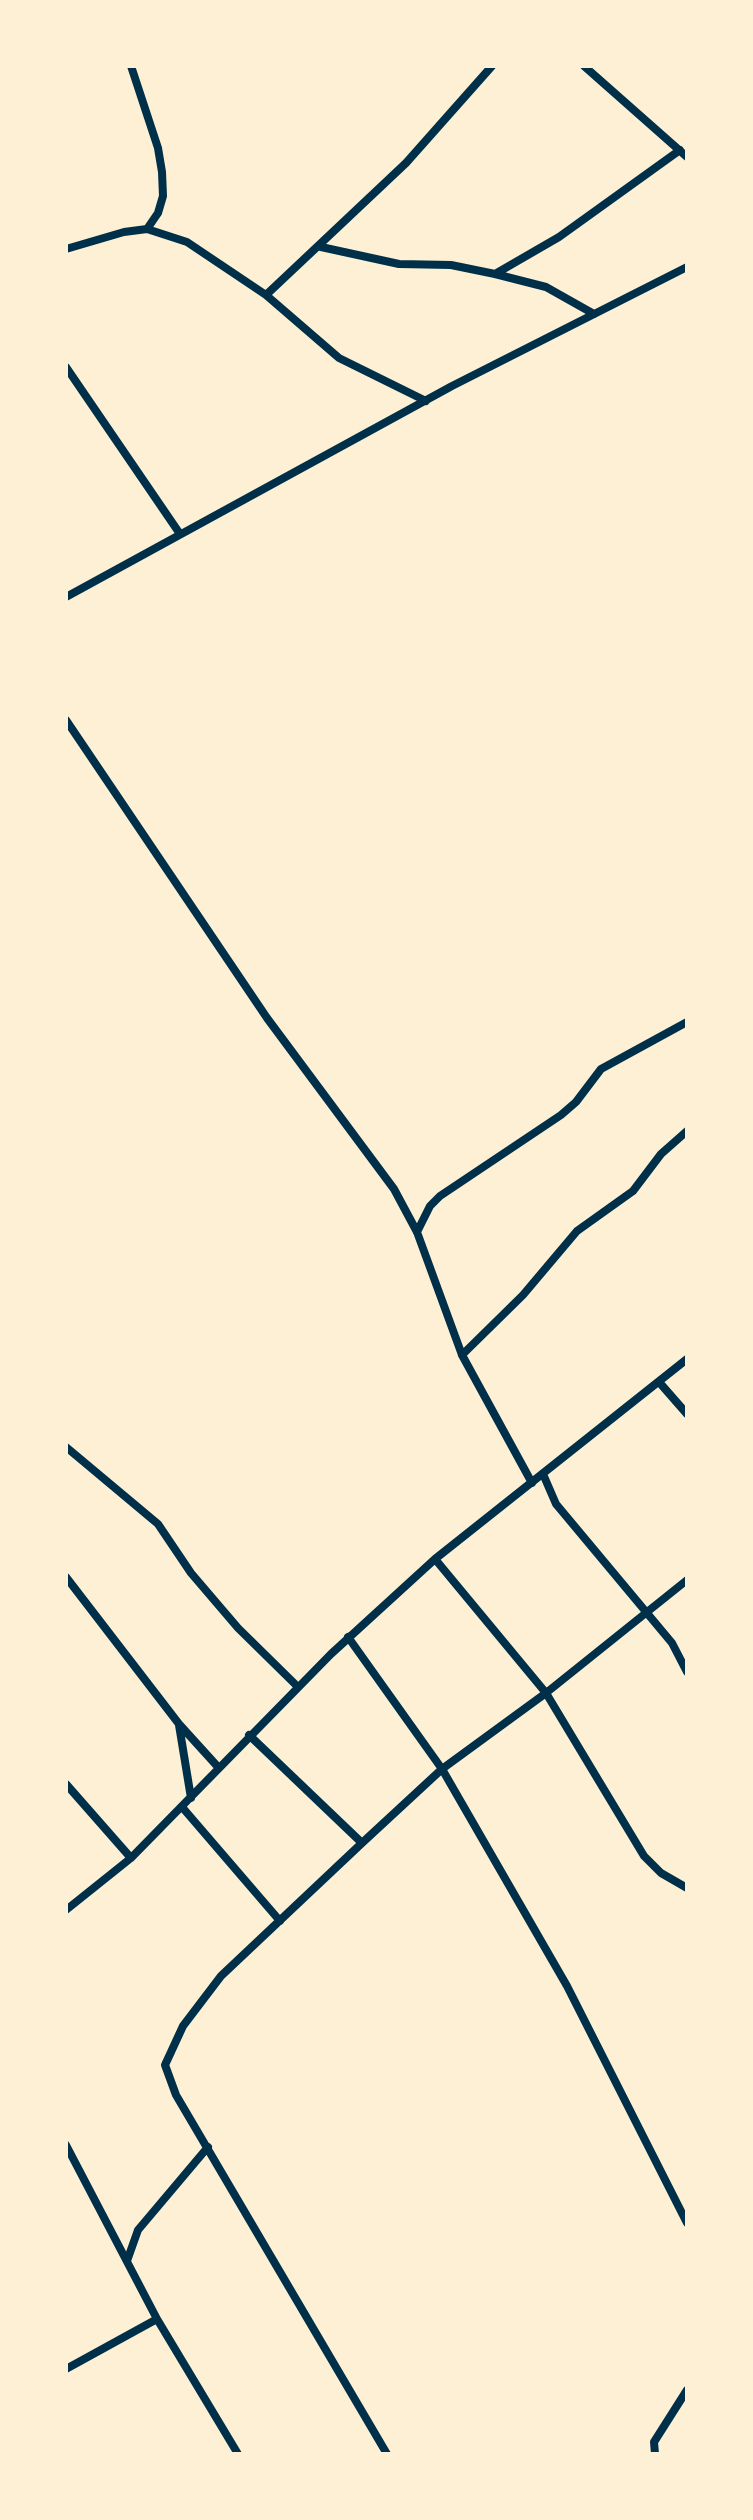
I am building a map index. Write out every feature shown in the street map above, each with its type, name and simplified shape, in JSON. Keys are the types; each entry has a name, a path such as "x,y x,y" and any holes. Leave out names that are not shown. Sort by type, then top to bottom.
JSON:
{"street":[{"path":"131,66 158,148 162,172 163,196 158,213 147,229"},
{"path":"266,295 321,247 406,163 492,66"},
{"path":"495,274 559,237 684,154 584,66"},
{"path":"66,249 124,232 147,229 187,242 266,295 339,358 426,401"},
{"path":"321,247 399,264 451,265 495,274 546,287 594,314"},
{"path":"66,597 426,401 687,267"},
{"path":"66,367 180,534"},
{"path":"66,720 267,1018 394,1189 417,1232 462,1355 532,1483"},
{"path":"417,1232 430,1206 440,1196 561,1115 576,1102 601,1069 687,1022"},
{"path":"462,1355 523,1295 577,1231 633,1191 661,1154 687,1131"},
{"path":"66,1910 131,1858 348,1637 435,1559 687,1359"},
{"path":"659,1382 687,1414"},
{"path":"66,1447 158,1524 191,1573 238,1628 298,1687"},
{"path":"543,1474 556,1504 672,1643 687,1672"},
{"path":"435,1559 546,1693 644,1856 661,1873 687,1888"},
{"path":"66,1577 179,1724 218,1767"},
{"path":"387,2454 176,2095 165,2065 183,2026 203,1998 245,1953 362,1843 442,1769 546,1693 687,1580"},
{"path":"348,1637 442,1769 567,1986 687,2223"},
{"path":"179,1724 191,1798"},
{"path":"249,1735 362,1843"},
{"path":"66,1784 131,1858"},
{"path":"182,1807 280,1921"},
{"path":"66,2145 157,2319 238,2454"},
{"path":"127,2261 138,2230 208,2147"},
{"path":"66,2369 157,2319"},
{"path":"655,2454 654,2442 658,2433 687,2390"}]}
